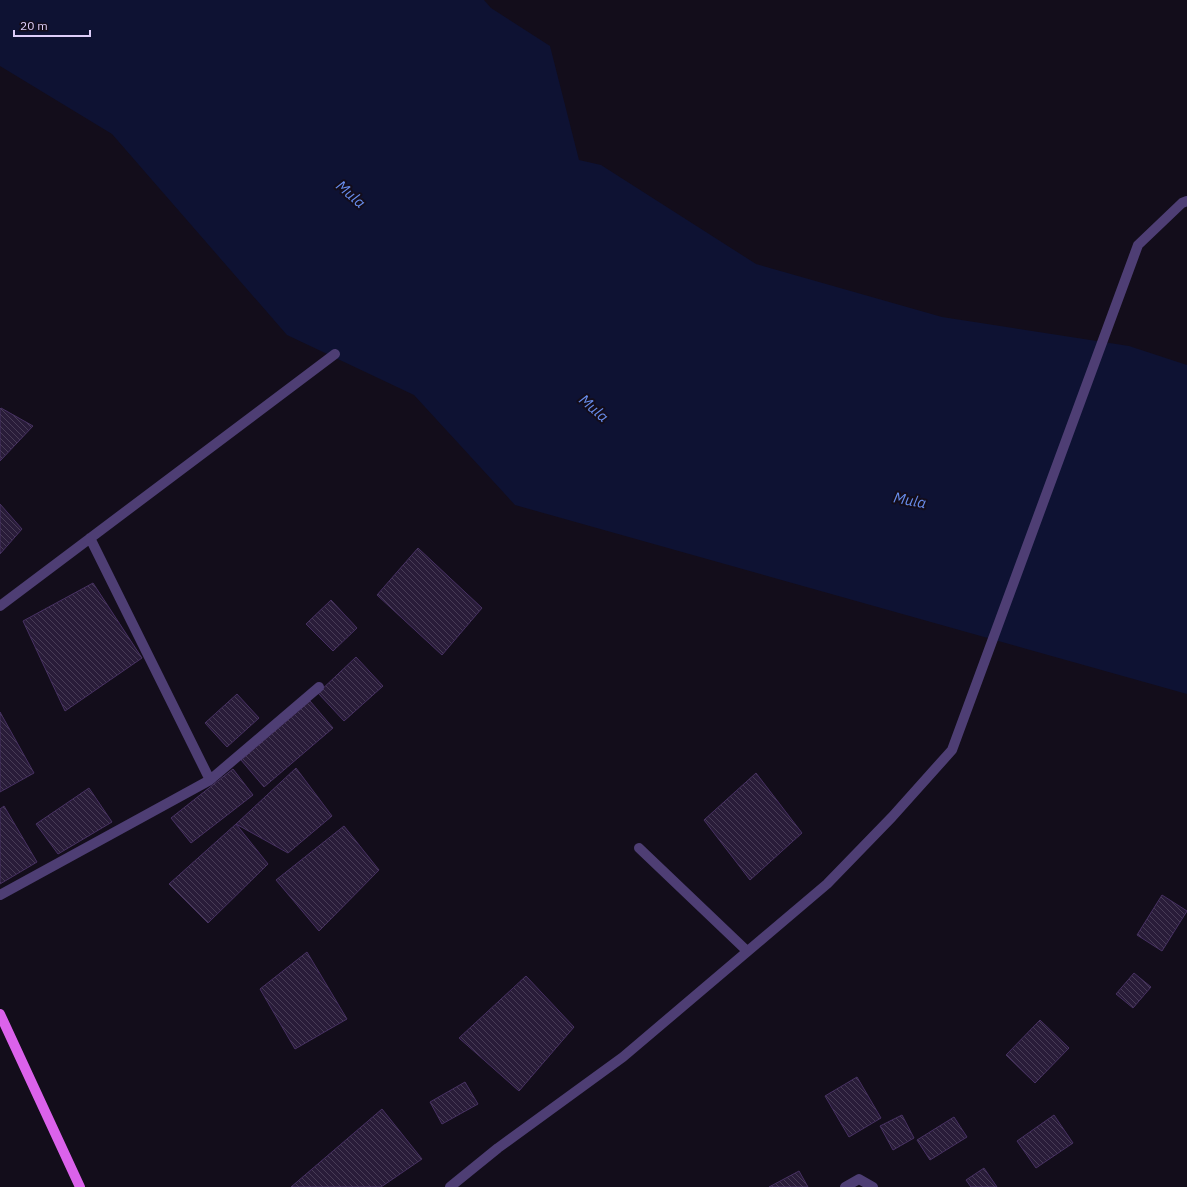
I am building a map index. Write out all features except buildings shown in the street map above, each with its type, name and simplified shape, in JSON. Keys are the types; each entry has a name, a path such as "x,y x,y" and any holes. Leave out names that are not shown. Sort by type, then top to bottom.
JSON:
{"main road":[{"path":"0,1014 80,1187"}],"street":[{"path":"450,1187 498,1148 623,1057 826,884 892,817 952,750 1138,246 1182,203 1187,200"},
{"path":"0,606 335,354"},
{"path":"90,538 210,780"},
{"path":"0,895 210,780 319,687"},
{"path":"639,848 747,951"},
{"path":"845,1187 859,1179 873,1187"}],"water":[{"name":"Mula","path":"0,0 484,0 491,8 550,46 579,160 601,165 756,264 942,317 1129,346 1187,365 1187,694 515,505 414,395 287,335 112,134 0,66"}]}
